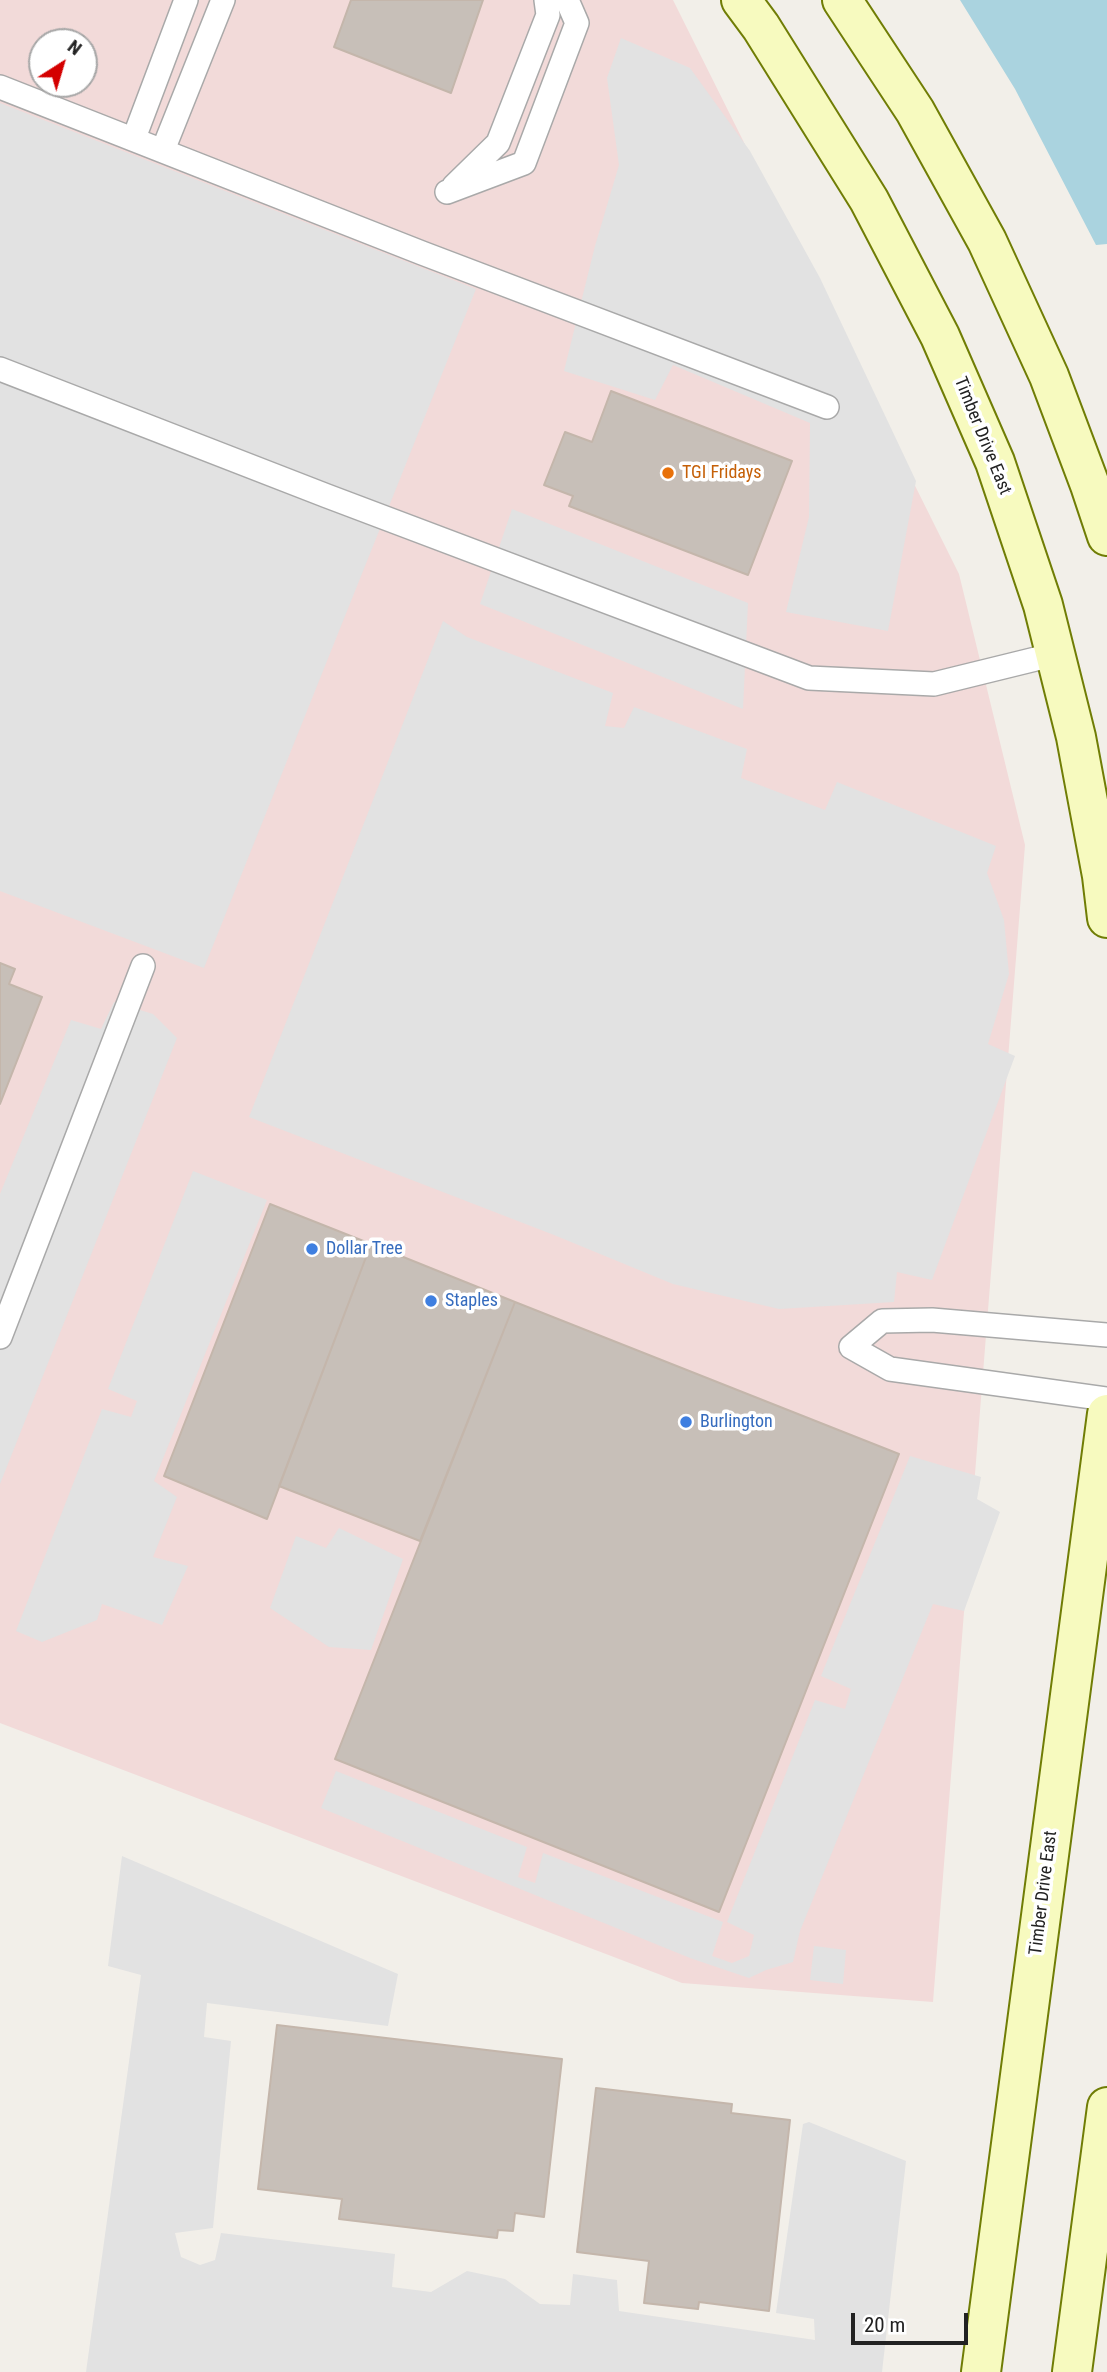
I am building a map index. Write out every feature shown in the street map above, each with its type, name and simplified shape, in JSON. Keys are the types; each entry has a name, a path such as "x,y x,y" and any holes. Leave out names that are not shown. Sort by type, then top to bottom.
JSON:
{"street":[{"name":"Timber Drive East","path":"740,0 761,27 869,200 940,336 995,462 1043,605 1056,654 1076,737 1107,918"},
{"path":"842,0 915,111 987,241 1049,376 1107,536"},
{"name":"Timber Drive East","path":"981,2372 1107,1414"},
{"path":"1072,2372 1095,2302 1107,2107"}],"lane":[{"path":"134,138 186,0"},
{"path":"163,150 223,0"},
{"path":"546,0 548,15 498,144 447,192 524,163 577,23 567,0"},
{"path":"0,86 422,253 827,407"},
{"path":"0,369 809,678 934,684 1056,654"},
{"path":"0,1337 144,966"},
{"path":"1107,1335 933,1320 882,1321 851,1347 890,1369 1107,1399"}],"shaded area":[{"path":"0,0 673,0 959,574 1025,845 933,2002 682,1983 0,1723"},
{"path":"621,38 690,68 750,151 820,278 916,481 888,631 786,612 809,517 810,423 673,365 655,400 564,371 595,246 619,165 607,78"},
{"path":"0,103 476,289 204,968 0,891"},
{"path":"512,509 748,603 743,709 480,604"},
{"path":"443,621 467,637 613,693 605,726 624,728 634,707 747,749 741,778 825,810 837,782 996,846 987,873 1004,920 1009,974 988,1044 1015,1056 932,1280 897,1272 894,1302 779,1309 673,1284 249,1117"},
{"path":"114,1002 153,1014 177,1038 0,1484 0,1194 71,1020 101,1029"},
{"path":"193,1171 267,1200 154,1481 177,1497 153,1557 188,1566 162,1625 102,1604 97,1620 42,1642 16,1631 102,1409 131,1417 137,1401 108,1389"},
{"path":"910,1456 981,1477 977,1499 1000,1512 964,1611 933,1604 800,1931 793,1962 749,1978 690,1958 321,1808 336,1771 527,1847 518,1877 535,1883 543,1853 723,1922 712,1956 732,1963 749,1956 754,1935 727,1922 815,1700 845,1709 851,1689 821,1676"},
{"path":"339,1528 403,1559 371,1650 329,1647 270,1608 296,1536 326,1548"},
{"path":"122,1856 398,1974 388,2026 207,2003 204,2037 231,2041 213,2228 175,2233 181,2257 200,2265 215,2260 221,2233 395,2254 392,2287 431,2292 467,2271 505,2279 540,2304 570,2305 573,2274 617,2280 619,2311 815,2340 814,2319 776,2313 803,2124 809,2122 906,2161 882,2372 86,2372 141,1975 108,1966"},
{"path":"814,1946 846,1950 843,1984 810,1980"}],"water":[{"path":"960,0 1107,0 1107,244 1096,245 1015,89"}],"building":[{"path":"351,0 483,0 451,93 334,47"},
{"name":"TGI Fridays","path":"611,391 792,461 748,575 569,506 573,496 544,485 565,432 592,442"},
{"path":"0,963 15,969 9,984 42,997 0,1104"},
{"path":"270,1204 371,1244 267,1519 164,1476"},
{"path":"371,1244 515,1302 420,1541 279,1486"},
{"path":"515,1302 899,1454 719,1912 335,1759"},
{"path":"277,2025 562,2059 544,2217 515,2213 513,2231 498,2230 497,2238 339,2219 342,2199 258,2189"},
{"path":"596,2088 732,2104 731,2113 790,2120 769,2311 699,2302 698,2309 644,2303 649,2261 577,2252"}],"place":[{"name":"TGI Fridays","path":"668,473"},
{"name":"Dollar Tree","path":"312,1249"},
{"name":"Staples","path":"431,1301"},
{"name":"Burlington","path":"686,1422"}]}
